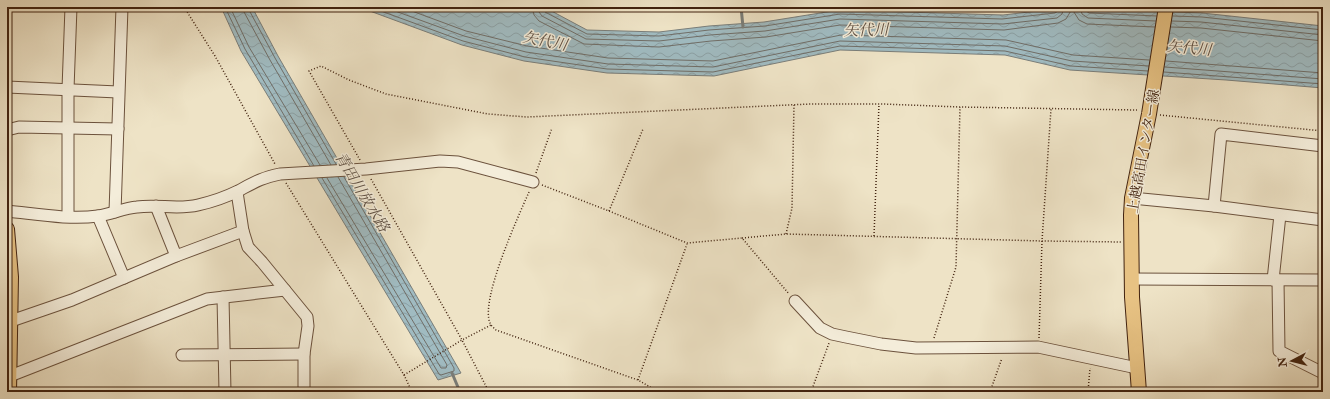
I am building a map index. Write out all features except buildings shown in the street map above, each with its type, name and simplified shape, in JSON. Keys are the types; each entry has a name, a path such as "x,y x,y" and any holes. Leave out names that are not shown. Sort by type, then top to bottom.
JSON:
{"main road":[{"name":"上越高田インター線","path":"1139,392 1130,242 1132,198 1149,112 1166,7"},
{"path":"7,229 12,277 11,321 8,348 10,376 9,392"}],"street":[{"path":"68,216 68,89 71,7"},
{"path":"115,212 122,7"},
{"path":"7,87 118,92"},
{"path":"7,130 19,127 118,128"},
{"path":"1214,206 1221,134 1323,146"},
{"path":"7,211 68,216 98,216 137,207 189,207 197,206 237,192 257,180 280,174 366,169 440,161 458,162 533,182"},
{"path":"237,192 243,231 248,247 262,262 306,317 308,326 304,354 304,392"},
{"path":"1132,198 1214,206 1323,220"},
{"path":"156,206 176,256"},
{"path":"1280,215 1275,280 1279,352 1323,373"},
{"path":"98,216 124,278"},
{"path":"11,321 72,300 176,256 243,231"},
{"path":"1132,279 1323,280"},
{"path":"10,376 207,299 285,290"},
{"path":"223,297 223,355 225,392"},
{"path":"795,300 820,328 832,334 881,344 931,348 1038,348 1137,368"},
{"path":"182,355 304,354"}],"path":[{"path":"184,7 214,56 280,174 404,375 412,392"},
{"path":"489,392 462,340 309,71 321,66 349,80 386,94 488,114 534,116 794,105 879,104 1149,112 1323,131"},
{"path":"874,236 879,104"},
{"path":"786,234 792,208 794,105"},
{"path":"931,348 956,267 960,107"},
{"path":"1038,348 1042,242 1051,109"},
{"path":"552,128 533,182 503,253 495,277 489,308 491,325 496,330 638,380 659,392"},
{"path":"609,211 643,129"},
{"path":"533,182 687,243 786,234 957,238 1042,242 1130,242"},
{"path":"742,238 795,300"},
{"path":"638,380 687,243"},
{"path":"404,375 462,340 491,325"},
{"path":"810,392 832,334"},
{"path":"990,392 1006,347"},
{"path":"1088,392 1090,358"}],"water":[{"path":"221,7 252,7 278,56 461,373 438,380 241,51"},
{"name":"矢代川","path":"359,7 544,7 587,30 659,32 709,26 764,22 839,10 1003,15 1064,8 1202,13 1323,26 1323,88 1070,70 1005,55 840,50 714,76 607,73 524,61 462,45"}],"waterway":[{"path":"741,7 743,27"},
{"name":"青田川放水路","path":"452,373 460,392"}]}
